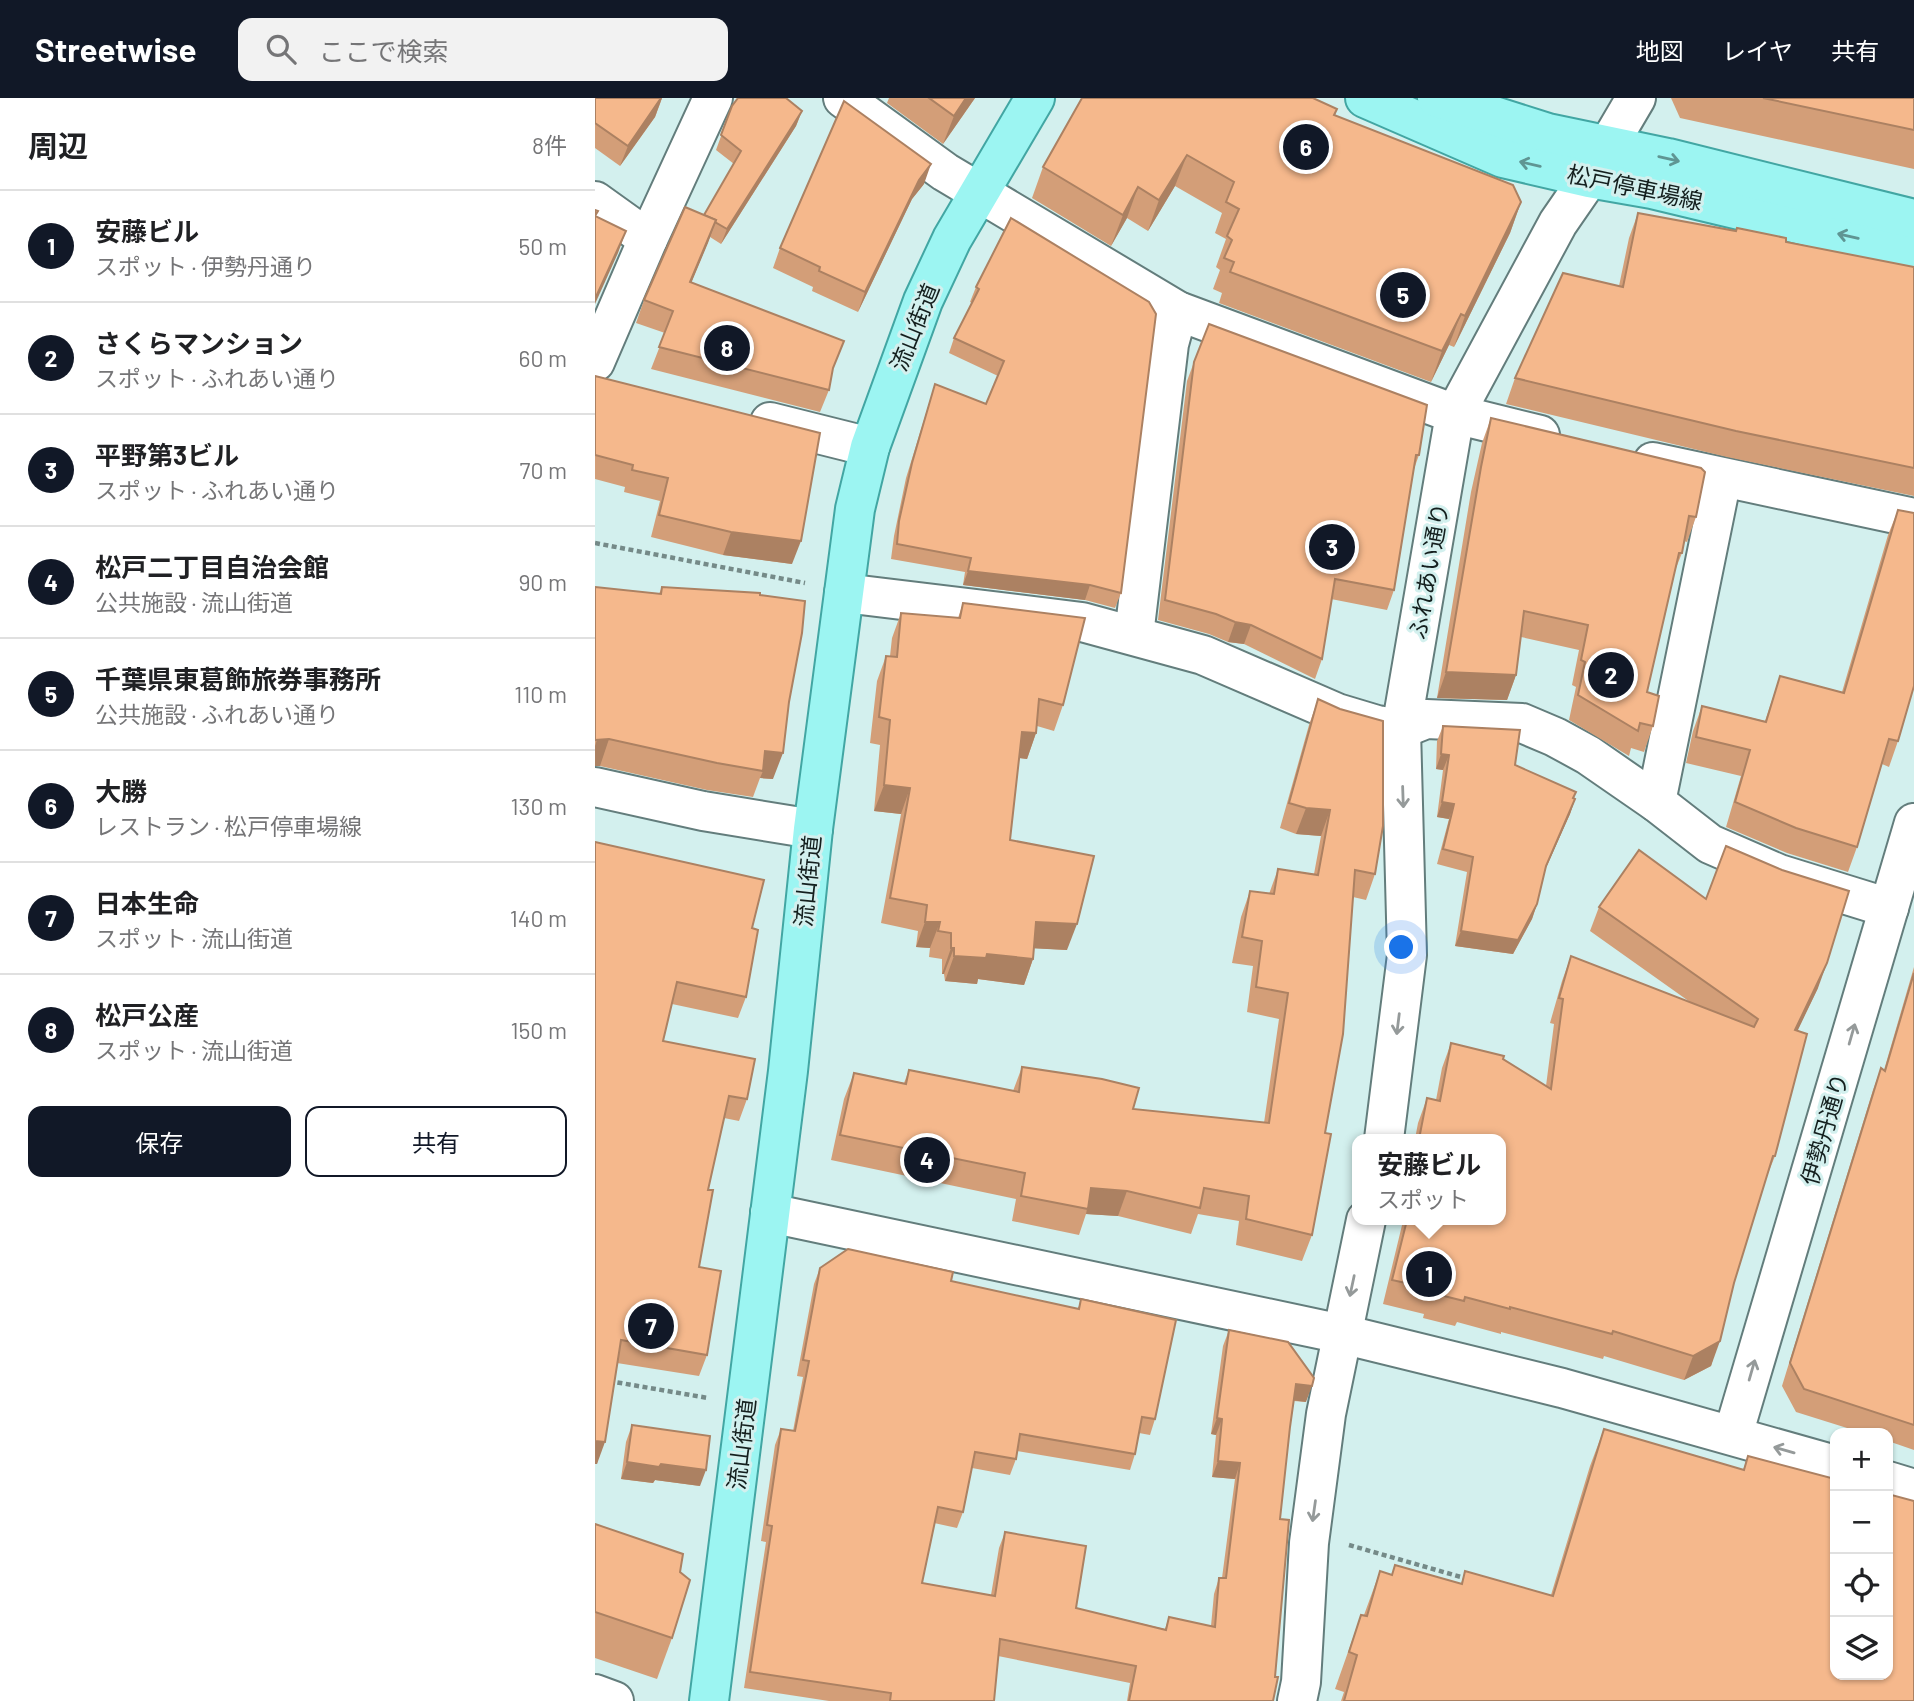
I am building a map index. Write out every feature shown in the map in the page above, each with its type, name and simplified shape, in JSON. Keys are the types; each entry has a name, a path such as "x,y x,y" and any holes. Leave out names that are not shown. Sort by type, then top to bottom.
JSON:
{"main road":[{"name":"流山街道","path":"709,1701 788,1071 813,829 855,509 870,447 923,301 952,239 1035,98"},
{"name":"松戸停車場線","path":"1365,98 1503,158 1665,192 1914,252"},
{"name":"松戸停車場線","path":"1437,98 1548,133 1914,219"}],"street":[{"path":"604,375 648,239 713,98"},
{"path":"843,98 945,172 1178,311 1455,414 1573,443"},
{"name":"ふれあい通り","path":"1385,1134 1407,955 1401,729 1455,414 1557,223 1589,178 1636,98"},
{"path":"595,201 648,239"},
{"path":"1135,635 1169,344 1178,311"},
{"path":"739,414 870,447"},
{"path":"1614,452 1722,478 1914,518"},
{"path":"1656,803 1722,478"},
{"path":"844,590 1082,622 1135,635 1203,655 1337,713 1377,725 1401,729 1426,719 1522,723 1588,755 1710,844 1779,874 1899,900"},
{"path":"595,787 703,811 813,829"},
{"name":"伊勢丹通り","path":"1733,1436 1899,900 1914,823"},
{"path":"770,1213 1342,1334 1562,1388 1830,1464"},
{"path":"1297,1701 1301,1682 1309,1543 1326,1414 1365,1225"},
{"path":"1893,1483 1914,1489"},
{"path":"595,1695 614,1701"}],"path":[{"path":"595,543 844,590"},
{"path":"608,1381 747,1404"},
{"path":"1348,1544 1468,1580"}],"building":[{"path":"595,98 661,98 628,146 595,123"},
{"path":"738,98 786,98 802,111 727,229 704,215 741,151 721,135 732,106"},
{"path":"929,98 966,98 954,116"},
{"path":"1082,98 1313,98 1337,109 1334,115 1513,185 1521,202 1465,316 1461,314 1442,351 1230,272 1234,262 1224,258 1232,240 1227,236 1239,209 1226,202 1234,182 1187,155 1159,200 1138,187 1123,215 1043,167"},
{"path":"1763,98 1914,98 1914,130"},
{"path":"844,101 931,164 919,180 865,292 819,271 820,267 780,248"},
{"path":"685,207 716,220 690,282 844,341 833,368 829,390 659,347 673,311 644,300"},
{"path":"1638,213 1736,231 1737,228 1786,238 1786,242 1914,267 1914,468 1736,431 1515,378 1563,273 1623,287"},
{"path":"595,216 626,231 595,299"},
{"path":"1011,218 1149,302 1156,314 1121,593 1090,585 968,571 971,558 897,544 899,521 912,463 935,384 986,404 1004,361 954,338"},
{"path":"1209,324 1427,405 1394,590 1335,579 1322,659 1251,625 1165,600 1194,362"},
{"path":"595,376 820,433 801,541 731,532 659,515 668,478 632,470 633,465 595,455"},
{"path":"1491,418 1701,468 1705,472 1696,517 1689,516 1682,553 1679,553 1647,692 1659,696 1653,726 1640,723 1638,731 1578,695 1585,662 1581,660 1588,625 1524,611 1516,675 1446,672"},
{"path":"1898,510 1914,513 1914,686 1898,741 1889,739 1857,847 1796,828 1735,802 1750,750 1696,737 1702,706 1766,722 1780,676 1844,693"},
{"path":"595,587 661,594 662,587 760,593 805,601 783,753 765,751 763,771 609,739 595,740"},
{"path":"963,603 1085,618 1063,705 1039,699 1036,733 1022,732 1010,840 1094,856 1077,924 1036,922 1033,959 987,954 986,958 954,956 951,933 938,931 940,922 925,922 927,905 890,898 910,788 884,785 890,720 879,717 886,656 897,657 901,613 960,618"},
{"path":"1318,699 1340,709 1383,721 1383,826 1375,874 1355,870 1343,1034 1325,1133 1331,1134 1312,1235 1246,1219 1249,1196 1204,1188 1200,1208 1127,1191 1091,1188 1088,1209 1021,1196 1025,1173 840,1135 854,1073 906,1084 909,1070 1019,1092 1022,1067 1102,1079 1139,1088 1133,1109 1269,1123 1288,993 1256,987 1262,941 1242,937 1250,891 1274,894 1278,869 1318,875 1330,810 1289,803"},
{"path":"1443,726 1520,730 1515,765 1576,792 1546,866 1537,904 1518,940 1461,931 1473,857 1443,849 1454,804 1442,802 1449,755 1441,754"},
{"path":"595,842 764,880 752,928 758,930 746,997 677,982 663,1041 755,1059 747,1099 729,1096 708,1190 713,1190 699,1267 721,1271 707,1355 621,1340 605,1442 595,1441"},
{"path":"1726,846 1782,870 1849,891 1827,963 1795,1030 1807,1034 1775,1156 1734,1283 1720,1341 1693,1356 1613,1331 1612,1334 1465,1297 1464,1301 1432,1293 1433,1289 1392,1280 1406,1225 1506,1225 1506,1134 1420,1134 1427,1098 1440,1101 1451,1043 1504,1056 1503,1059 1551,1089 1563,999 1559,998 1571,956 1754,1027 1758,1019 1599,907 1639,850 1706,899"},
{"path":"1914,973 1914,1425 1804,1389 1790,1363 1881,1068 1885,1071"},
{"path":"848,1249 953,1272 951,1281 1079,1309 1081,1299 1176,1320 1155,1419 1142,1417 1135,1454 1020,1434 1016,1459 975,1452 963,1512 938,1507 922,1583 995,1596 1005,1532 1086,1546 1076,1608 1166,1630 1169,1617 1215,1627 1219,1578 1226,1578 1240,1463 1218,1461 1222,1419 1217,1418 1229,1330 1288,1342 1314,1378 1312,1386 1296,1384 1290,1427 1280,1519 1289,1520 1275,1677 1278,1677 1273,1701 1129,1701 1136,1666 1000,1639 994,1701 890,1701 891,1693 750,1672 772,1526 767,1525 781,1429 795,1431 809,1361 803,1360 820,1268"},
{"path":"632,1425 710,1436 706,1470 627,1462"},
{"path":"1604,1429 1744,1470 1748,1456 1830,1478 1830,1680 1893,1680 1893,1495 1914,1501 1914,1701 1344,1701 1357,1655 1349,1652 1361,1615 1367,1616 1380,1571 1392,1575 1395,1565 1462,1584 1465,1571 1553,1596"},
{"path":"595,1524 683,1554 680,1572 690,1580 672,1638 595,1612"}],"place":[{"name":"大勝","path":"1306,147"},
{"name":"千葉県東葛飾旅券事務所","path":"1403,295"},
{"name":"松戸公産","path":"727,348"},
{"name":"平野第3ビル","path":"1332,547"},
{"name":"さくらマンション","path":"1611,675"},
{"name":"松戸二丁目自治会館","path":"927,1160"},
{"name":"安藤ビル","path":"1429,1274"},
{"name":"日本生命","path":"651,1326"}]}
